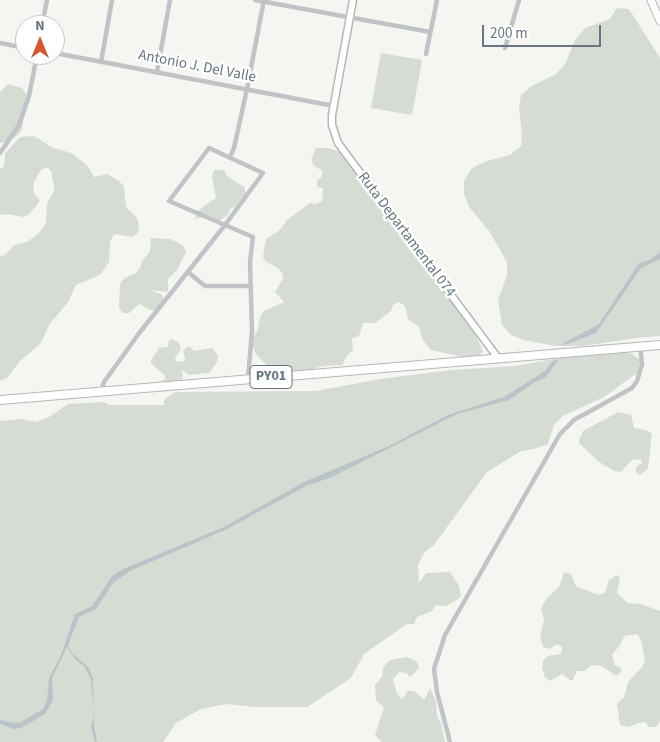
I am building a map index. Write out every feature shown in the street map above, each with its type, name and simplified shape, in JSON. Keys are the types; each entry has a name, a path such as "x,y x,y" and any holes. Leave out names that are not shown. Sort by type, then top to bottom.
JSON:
{"highway":[{"name":"PY01","path":"0,400 660,345"}],"main road":[{"path":"651,0 660,21"}],"street":[{"path":"44,15 47,0"},
{"path":"101,62 112,0"},
{"path":"157,72 170,0"},
{"path":"255,0 430,32"},
{"name":"Ruta Departamental 074","path":"353,0 332,125 338,143 498,358"},
{"path":"426,54 437,0"},
{"path":"505,48 519,0"},
{"path":"230,157 234,148 248,89 264,1"},
{"path":"0,43 15,46"},
{"name":"Antonio J. Del Valle","path":"65,55 334,106"},
{"path":"0,153 19,125 29,96 35,65"},
{"path":"102,391 104,382 225,225 263,173 209,148 169,201 225,225 253,237 252,331 248,379"},
{"path":"188,272 205,286 251,286"},
{"path":"450,742 437,692 434,669 445,635 560,434 574,420 632,388 637,382 642,364 640,346"}],"shaded area":[{"path":"617,8 629,9 660,58 660,336 583,346 556,346 523,340 510,334 502,325 498,300 507,275 507,262 489,231 469,207 464,194 464,181 471,169 484,162 510,155 521,146 522,134 519,108 521,95 532,86 556,74 565,64 575,40 585,28 610,19"},
{"path":"381,53 422,60 412,115 371,108"},
{"path":"8,84 22,88 31,102 28,102 23,115 22,129 19,134 8,142 0,143 0,92"},
{"path":"34,136 51,147 71,153 87,165 94,177 107,174 119,181 124,187 126,207 137,218 139,225 138,232 133,237 114,234 110,242 109,262 100,275 76,285 68,302 49,325 41,343 20,361 7,378 0,381 0,256 5,255 14,245 27,242 38,234 46,223 47,203 54,191 54,185 51,171 47,167 41,170 34,182 33,189 35,195 40,200 28,215 22,217 9,214 0,215 0,169 4,166 5,153 20,137"},
{"path":"316,148 329,148 348,155 365,190 392,222 395,230 409,241 415,254 443,287 445,294 461,308 481,346 483,352 478,357 463,357 431,350 423,340 419,327 408,319 405,306 399,302 393,305 391,311 375,323 363,323 359,336 352,338 353,351 348,354 342,365 322,366 293,376 273,372 256,354 251,341 258,329 260,317 264,311 284,302 275,292 283,279 282,273 278,268 266,262 263,257 265,244 267,238 279,231 287,220 310,203 316,204 322,201 323,188 317,187 317,180 321,178 323,171 314,166 311,160"},
{"path":"214,170 224,170 227,176 244,187 246,193 236,206 230,209 228,215 219,221 204,216 195,219 199,210 216,198 212,176"},
{"path":"151,238 170,239 183,245 186,252 177,270 168,279 168,292 150,290 161,294 165,300 158,311 139,304 129,313 123,313 119,308 120,284 124,278 136,273 140,268 142,261 150,251"},
{"path":"660,252 660,259 641,268 596,333 568,344 560,345 599,324 639,263 650,260"},
{"path":"172,339 179,343 181,349 175,358 176,361 183,362 185,359 183,350 189,346 194,351 212,348 218,356 217,362 209,373 189,375 182,370 181,382 159,385 159,382 165,379 165,376 151,363 151,360 159,348 168,347 169,340"},
{"path":"599,351 627,352 634,355 640,360 637,373 604,397 563,416 554,425 548,444 521,451 487,472 434,545 424,553 418,565 419,583 426,573 450,572 459,586 461,596 446,606 436,605 432,611 417,617 414,624 407,624 364,654 351,678 307,707 254,707 227,704 201,709 176,723 163,742 0,742 0,421 20,419 36,422 49,417 68,404 104,402 109,405 164,405 164,400 175,392 316,391 380,379 452,370 515,366"},
{"path":"559,359 546,377 535,382 509,400 457,414 332,477 306,486 227,529 130,571 113,583 96,609 79,617 68,645 72,653 88,667 93,678 94,710 91,679 84,666 76,660 67,647 52,678 53,700 45,714 21,728 14,729 0,724 0,720 14,723 21,722 43,709 47,701 49,678 61,655 75,614 92,606 112,576 123,569 224,527 304,482 389,446 448,415 504,397 545,371 552,362"},
{"path":"618,412 631,415 634,428 646,430 652,434 648,468 640,475 635,472 637,466 642,463 641,459 632,460 621,472 614,471 599,462 579,443 583,431"},
{"path":"564,572 571,574 576,586 598,595 605,593 609,580 617,575 620,577 617,593 628,603 641,604 660,611 660,721 656,727 649,727 645,722 629,727 620,725 617,704 624,697 628,682 643,666 645,660 641,640 637,634 624,636 612,655 615,665 621,668 621,672 616,676 602,666 592,665 584,671 577,671 573,680 562,674 550,681 545,677 542,668 543,661 548,656 561,654 562,647 557,644 549,649 543,647 540,637 544,620 541,609 546,599 559,587"},
{"path":"407,657 417,662 419,668 410,677 406,673 399,672 393,679 397,694 402,699 408,691 414,691 424,700 430,688 436,701 437,717 441,723 445,742 382,742 375,735 384,707 376,701 375,685 382,677 383,667 390,660"},
{"path":"94,715 97,742 95,742 91,726"}]}
